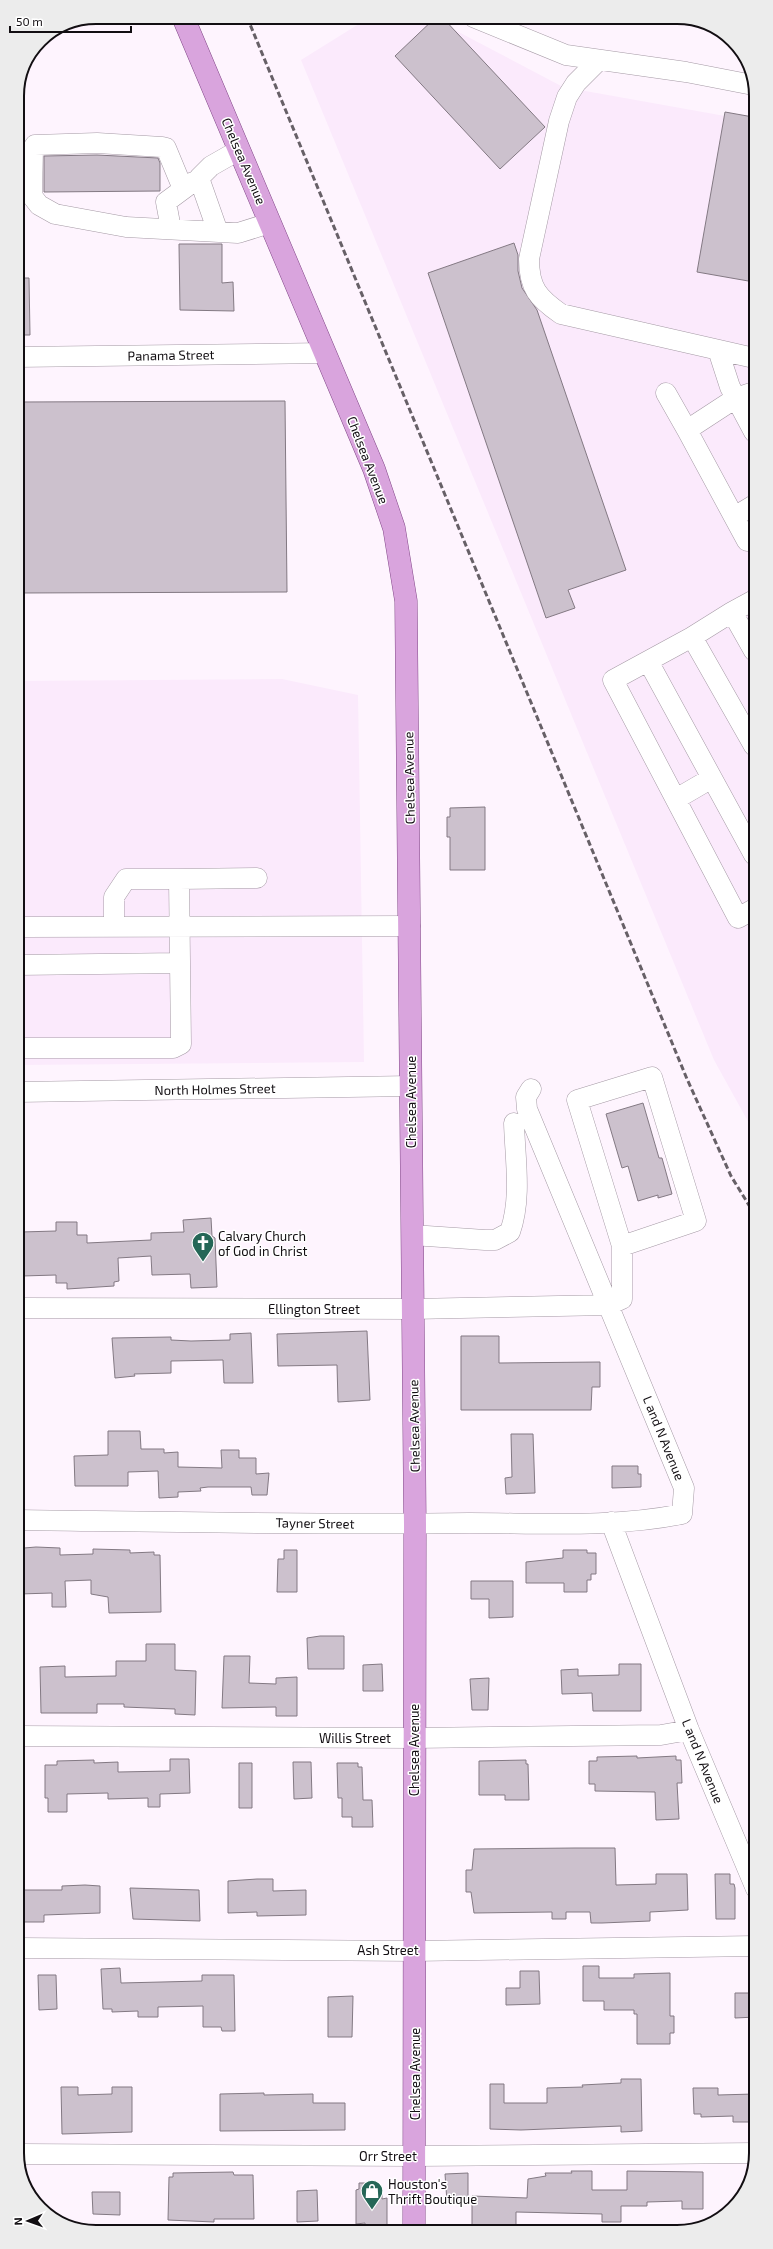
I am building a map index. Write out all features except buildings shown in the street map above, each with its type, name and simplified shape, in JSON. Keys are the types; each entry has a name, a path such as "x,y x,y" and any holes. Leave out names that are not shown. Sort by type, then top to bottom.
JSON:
{"main road":[{"name":"Chelsea Avenue","path":"186,24 374,469 394,528 406,601 415,1524 414,2225"}],"street":[{"path":"491,24 566,54 686,72 748,84"},
{"path":"599,60 576,83 567,97 559,121 529,259 529,276 536,292 546,303 561,314 749,357"},
{"path":"182,189 166,148 162,146 97,143 35,145 33,148 32,196 39,205 55,214 126,227 238,233 270,223"},
{"path":"171,229 166,202 199,178 211,166 239,150"},
{"path":"199,178 218,232"},
{"path":"718,350 745,395 749,411"},
{"name":"Panama Street","path":"24,357 325,353"},
{"path":"666,393 747,541"},
{"path":"687,430 745,395"},
{"path":"734,516 749,508"},
{"path":"749,603 692,637 613,680 738,918 749,912"},
{"path":"732,612 749,642"},
{"path":"692,637 749,737"},
{"path":"648,661 749,846"},
{"path":"676,799 712,778"},
{"path":"114,927 114,897 126,880 257,878"},
{"path":"24,1048 173,1048 181,1044 179,879"},
{"path":"24,927 410,926"},
{"path":"24,965 180,963"},
{"path":"609,1305 622,1299 622,1246 577,1100 652,1077 696,1221 622,1246"},
{"name":"North Holmes Street","path":"24,1092 411,1086"},
{"name":"L and N Avenue","path":"531,1089 526,1097 527,1109 684,1488 682,1514 658,1519 611,1522 689,1730 749,1872"},
{"path":"412,1235 495,1240 510,1232 514,1221 517,1184 514,1123"},
{"name":"Ellington Street","path":"24,1308 412,1308 609,1305"},
{"name":"Tayner Street","path":"24,1520 415,1524 611,1522"},
{"name":"Willis Street","path":"24,1736 414,1738 661,1735 689,1730"},
{"name":"Ash Street","path":"24,1948 414,1951 749,1946"},
{"name":"Orr Street","path":"24,2154 415,2156 749,2153"}],"shaded area":[{"path":"359,24 443,24 563,87 749,120 749,1123 714,1060 301,60"},
{"path":"282,679 358,695 364,1062 24,1065 24,681"}],"railway":[{"path":"250,24 687,1079 731,1176 749,1205"}],"place":[{"name":"Calvary Church of God in Christ","path":"203,1262"},
{"name":"Houston's Thrift Boutique","path":"372,2210"}]}
